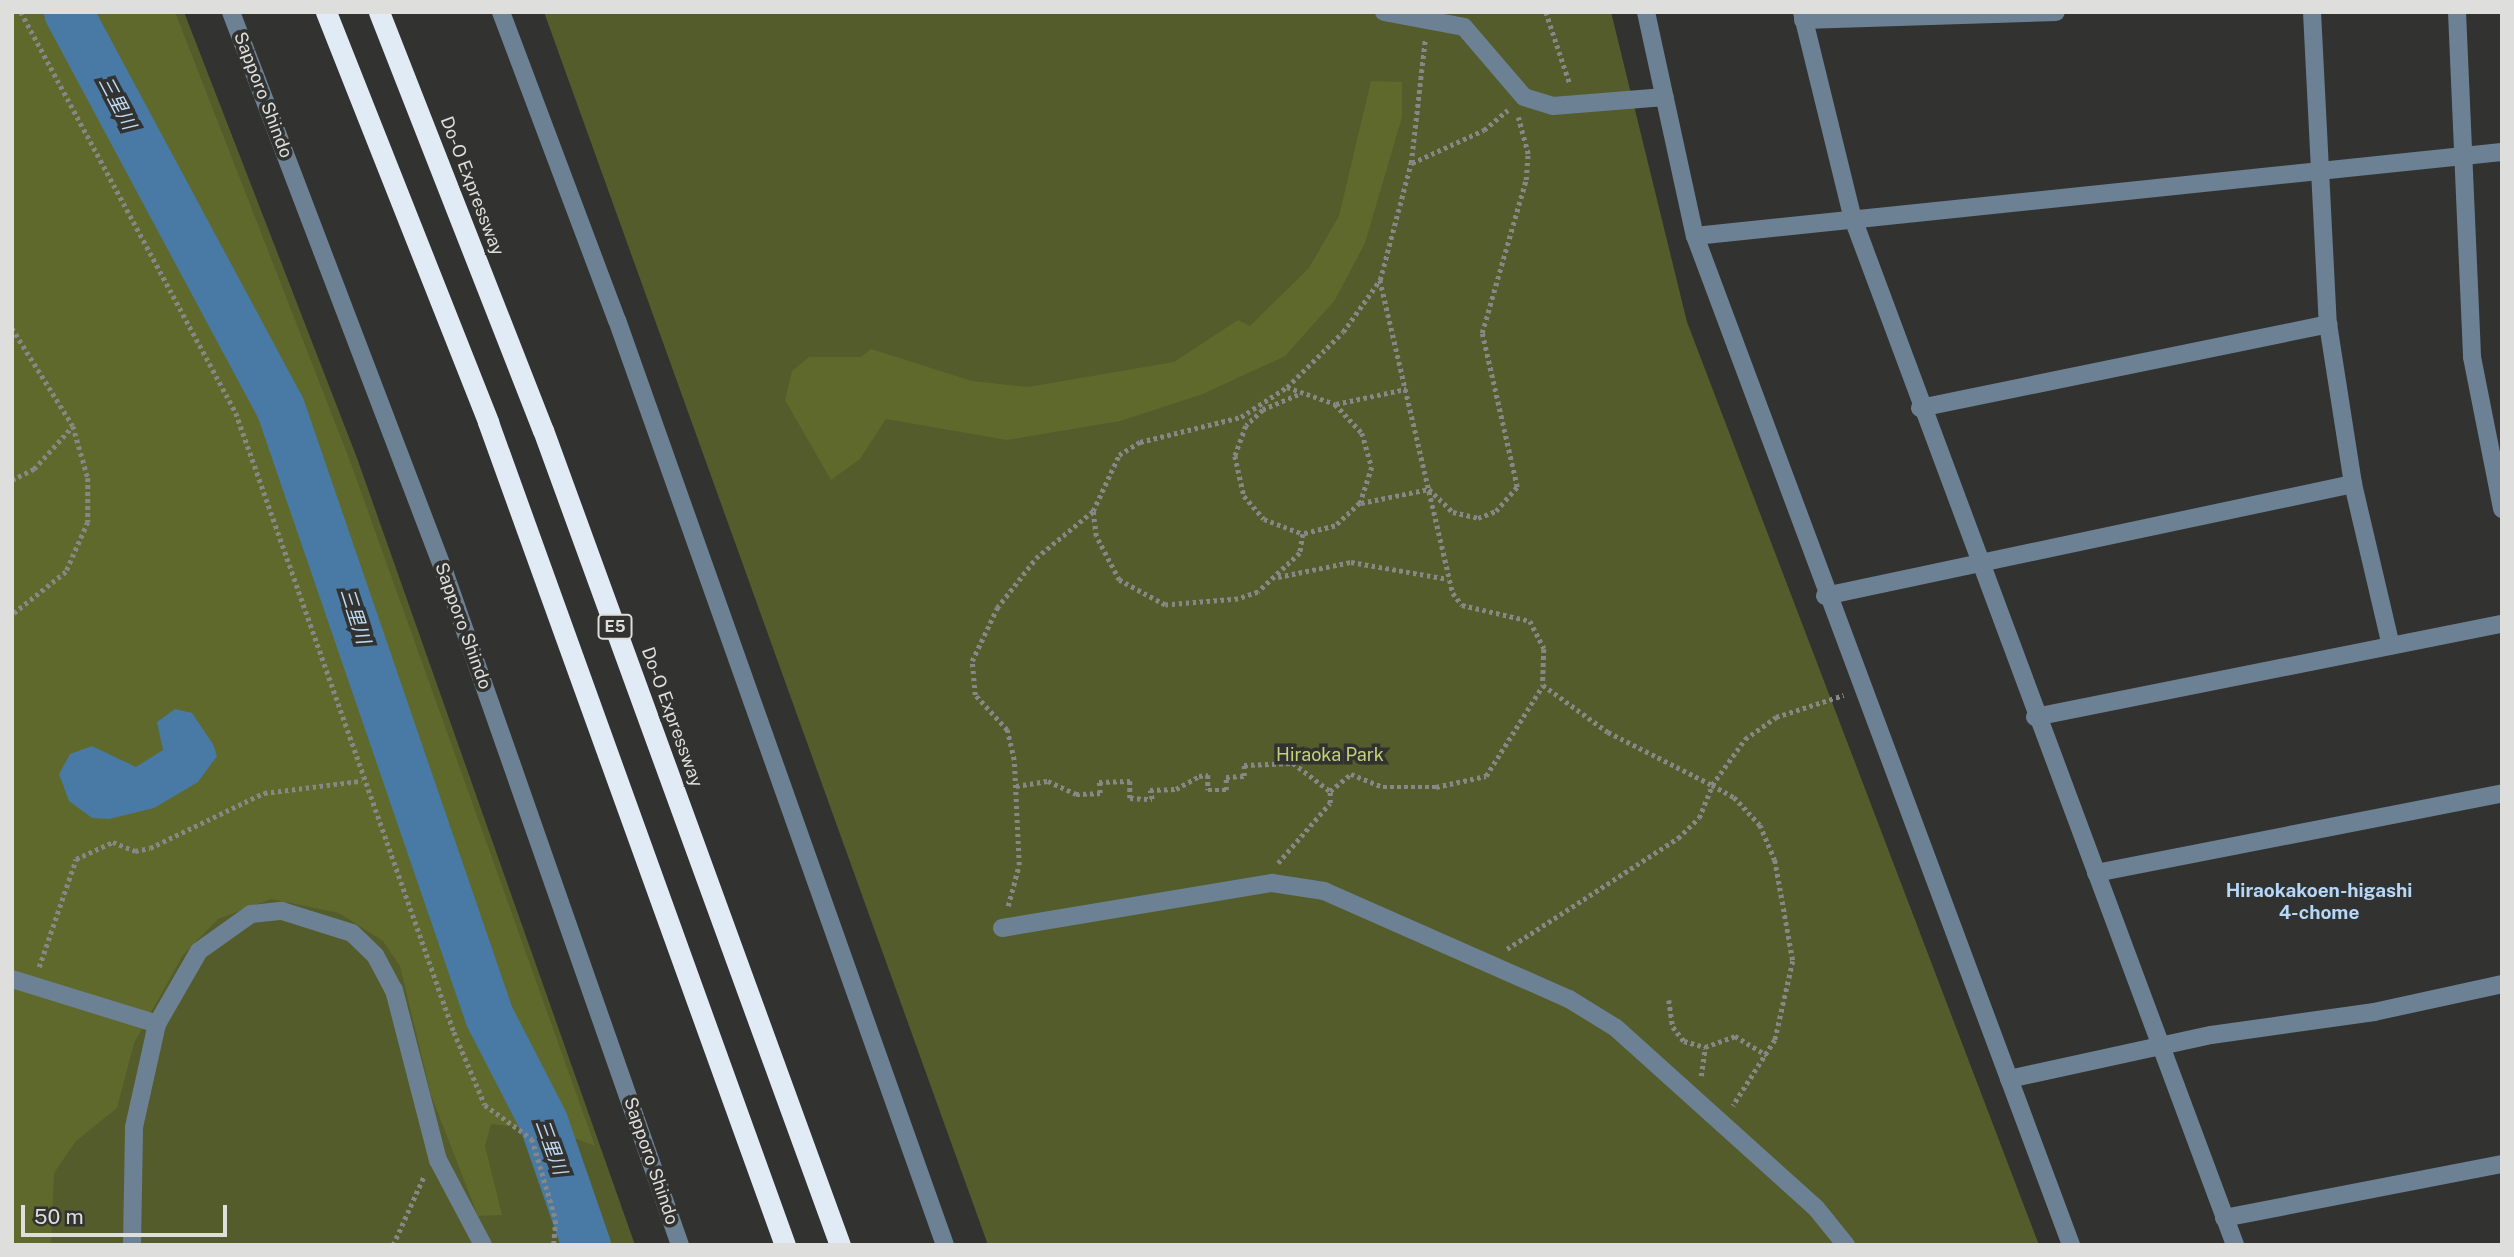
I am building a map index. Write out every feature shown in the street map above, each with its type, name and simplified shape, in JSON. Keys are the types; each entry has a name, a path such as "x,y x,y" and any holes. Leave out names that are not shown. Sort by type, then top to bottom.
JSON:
{"highway":[{"path":"327,12 488,422 785,1245"},
{"name":"Do-O Expressway","path":"379,12 543,430 840,1245"}],"street":[{"name":"Sapporo Shindo","path":"231,12 445,574 680,1245"},
{"path":"501,12 617,320 945,1245"},
{"path":"1384,12 1424,22 1464,27 1524,97 1585,107 1665,97"},
{"path":"1646,12 1695,236 1825,596 2071,1245"},
{"path":"2056,12 1803,16 1852,216 2035,717 2162,1046 2235,1245"},
{"path":"2312,12 2328,324 2353,484 2390,642"},
{"path":"2457,12 2461,156 2472,357 2502,509"},
{"path":"1695,236 1852,216 2322,172 2502,152"},
{"path":"1920,408 2328,324"},
{"path":"1825,596 2353,484"},
{"path":"2035,717 2390,642 2502,624"},
{"path":"2096,873 2502,793"},
{"path":"1002,928 1272,883 1324,891 1486,963 1616,1028 1816,1208 1846,1245"},
{"path":"132,1245 134,1126 157,1024 199,951 251,914 282,911 352,933 375,955 394,990 439,1160 483,1245"},
{"path":"12,979 35,983 157,1024"},
{"path":"2009,1079 2162,1046 2374,1012 2502,984"},
{"path":"2224,1218 2501,1169"}],"path":[{"path":"22,12 236,413 349,726 361,780 485,1105 533,1139 556,1220 554,1245"},
{"path":"1546,12 1559,59 1585,107"},
{"path":"1424,22 1411,163 1380,279 1343,332 1287,387 1241,417 1129,448 1107,472 1093,511 1096,536 1119,580 1165,605 1238,599 1274,579 1303,568 1351,562 1448,579"},
{"path":"1411,163 1484,130 1514,106 1528,154 1527,180 1482,333 1517,487 1496,511 1478,518 1453,512 1429,489"},
{"path":"1330,791 1351,774 1383,787 1436,787 1486,776 1543,685 1537,628 1530,621 1462,605 1448,579 1380,279"},
{"path":"12,328 73,426 88,478 88,522 80,547 50,588 12,615"},
{"path":"1287,387 1299,394 1335,404 1406,389"},
{"path":"1299,394 1254,418 1235,456 1244,496 1264,519 1303,534 1335,526 1360,503 1372,467 1368,448 1335,404"},
{"path":"12,480 49,455 73,426"},
{"path":"1360,503 1429,489"},
{"path":"1002,928 1019,865 1016,786 1007,730 975,695 972,661 997,608 1036,558 1093,511"},
{"path":"1274,579 1300,553 1303,534"},
{"path":"1543,685 1608,732 1712,785 1760,825 1784,898 1793,961 1767,1055 1720,1123"},
{"path":"1486,963 1678,838 1699,818 1712,785 1745,739 1776,717 1861,690"},
{"path":"1016,786 1048,781 1076,794 1100,793 1099,782 1130,781 1130,799 1152,799 1150,789 1176,789 1199,776 1208,775 1208,790 1226,790 1226,777 1244,776 1244,765 1293,764 1330,791"},
{"path":"35,983 76,859 113,842 135,851 150,848 264,793 361,780"},
{"path":"1272,883 1279,860 1330,803 1330,791"},
{"path":"1669,1000 1673,1027 1684,1041 1704,1047 1735,1036 1767,1055"},
{"path":"393,1245 419,1180 439,1160"}],"green space":[{"path":"12,12 184,12 357,458 635,1245 12,1245"},
{"path":"12,12 175,12 350,461 595,1146 558,1132 491,1124 485,1146 502,1215 478,1216 431,1095 400,966 383,941 339,913 271,899 218,919 183,955 134,1043 117,1108 76,1141 54,1173 51,1245 12,1245"},
{"name":"Hiraoka Park","path":"544,12 1611,12 1687,322 2039,1245 988,1245"},
{"path":"1371,81 1402,82 1402,117 1365,243 1335,300 1285,356 1203,394 1120,421 1007,440 886,419 860,459 831,480 785,400 792,371 809,357 861,357 871,349 972,381 1028,387 1174,362 1238,320 1250,326 1309,268 1339,216"}],"water":[{"path":"175,709 192,713 213,744 217,756 198,782 154,808 109,819 92,818 69,801 59,774 70,754 92,746 136,767 163,750 157,722"}],"waterway":[{"name":"三里川","path":"68,12 280,407 489,1016 543,1121 586,1245"}],"district":[{"name":"Hiraokakoen-higashi 4-chome","path":"2319,902"}]}
